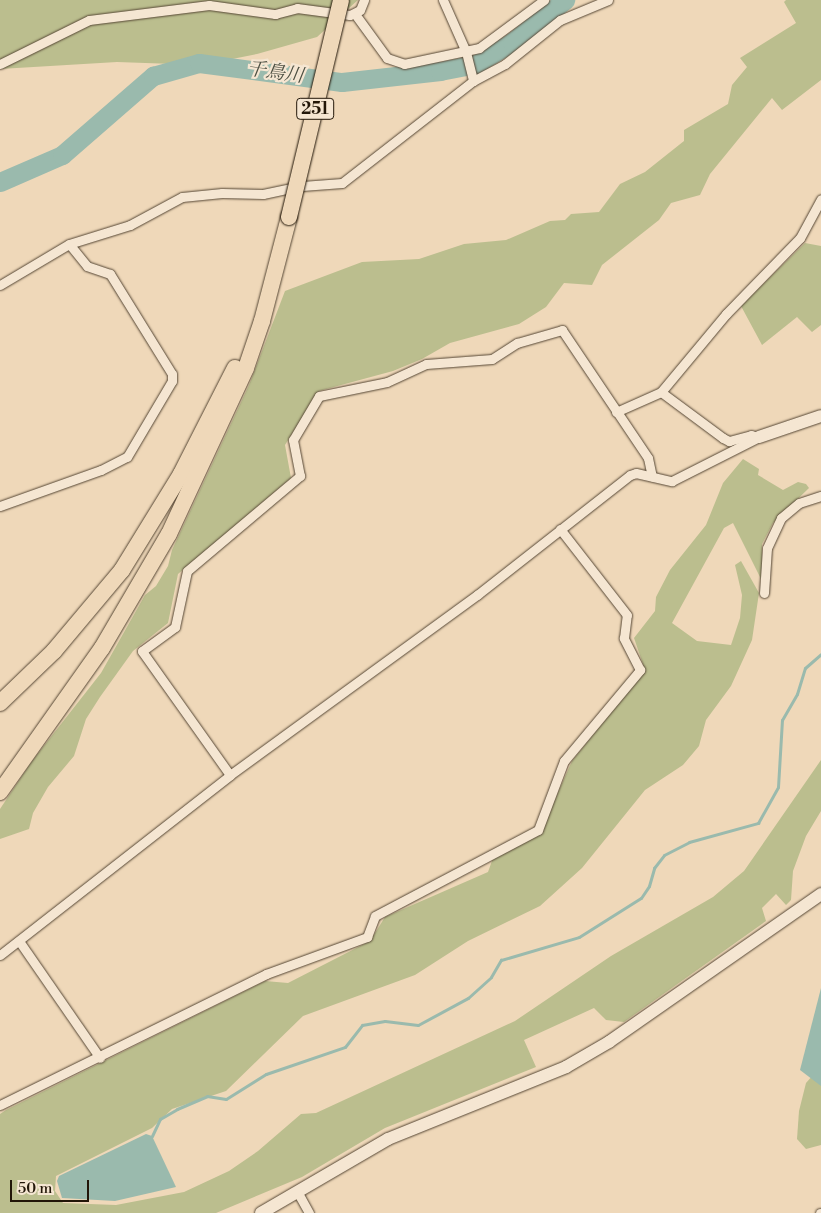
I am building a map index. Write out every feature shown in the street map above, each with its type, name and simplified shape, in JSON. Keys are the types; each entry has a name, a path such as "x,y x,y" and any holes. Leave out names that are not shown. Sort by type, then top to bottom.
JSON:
{"highway":[{"name":"251","path":"276,267 341,0"},
{"path":"0,702 92,610 150,528 232,375 276,267"},
{"path":"0,792 102,648 169,534 246,368 276,267"}],"street":[{"path":"0,64 89,20 209,5 275,14 297,8 343,16 355,14 364,0"},
{"path":"443,0 467,54 473,78"},
{"path":"355,14 387,58 396,63 467,54 492,40 544,0"},
{"path":"0,286 69,244 130,225 182,197 222,193 263,194 302,186 342,182 473,78 505,64 560,20 608,0"},
{"path":"616,412 662,392 726,314 800,238 821,199"},
{"path":"0,506 100,470 128,457 172,380 172,374 110,274 87,266 69,244"},
{"path":"230,775 142,651 176,627 187,571 300,476 294,440 319,396 387,382 426,364 492,359 517,343 562,330 648,458 652,477"},
{"path":"662,392 729,441 751,435 759,437"},
{"path":"0,955 230,775 477,595 630,475 636,472 672,481 759,437 821,416"},
{"path":"764,593 767,548 781,518 799,503 821,496"},
{"path":"0,1105 100,1058 266,974 367,938 375,916 538,830 564,761 640,670 624,638 627,615 560,529"},
{"path":"261,1213 388,1139 566,1067 609,1042 821,894"},
{"path":"19,940 100,1058"},
{"path":"298,1193 309,1213"}],"green space":[{"path":"0,0 358,0 317,37 257,54 202,65 117,62 0,69"},
{"path":"786,0 821,0 821,80 782,110 772,98 710,174 700,195 671,203 659,220 602,265 592,285 564,283 546,307 519,324 450,343 422,359 393,371 319,391 285,445 291,478 178,574 168,623 133,651 100,697 86,719 74,756 48,787 33,813 29,829 0,839 0,809 32,761 101,673 145,595 156,586 168,566 172,550 249,385 285,291 362,262 419,259 464,244 506,240 550,221 565,220 571,214 599,212 620,184 645,172 684,141 684,130 728,104 732,85 747,67 740,58 796,23 784,2"},
{"path":"805,243 821,246 821,325 812,332 797,317 762,345 741,306"},
{"path":"743,459 759,469 758,475 783,490 798,482 806,484 809,488 773,523 762,544 762,581 733,523 724,528 672,623 697,641 731,645 740,618 742,595 735,565 741,561 759,593 752,640 731,686 706,720 699,746 683,765 645,790 582,868 540,906 468,941 415,975 303,1016 226,1091 172,1109 152,1128 56,1176 55,1191 63,1203 116,1205 184,1192 229,1171 258,1151 301,1114 316,1113 515,1021 611,956 713,897 744,871 821,760 821,811 806,836 793,871 791,900 786,905 776,894 762,908 766,921 624,1022 606,1020 594,1008 524,1040 536,1067 385,1128 302,1177 216,1213 0,1213 0,1114 265,981 288,983 370,941 385,917 488,872 493,858 539,835 572,761 645,670 634,638 655,611 656,597 670,570 706,525 723,483"},
{"path":"821,1066 821,1145 806,1149 797,1139 799,1111 806,1083"}],"shaded area":[{"path":"821,988 821,1086 800,1070"},
{"path":"146,1134 152,1136 176,1187 115,1201 62,1198 57,1181 59,1176"}],"waterway":[{"name":"千鳥川","path":"0,182 62,155 153,76 199,63 342,82 440,71 476,64 512,42 565,0"},
{"path":"152,1136 160,1119 177,1109 207,1096 226,1099 266,1074 345,1047 362,1025 385,1021 418,1025 468,998 491,977 501,960 579,937 641,898 649,886 654,868 664,855 689,842 758,823 778,787 782,720 797,694 805,668 821,654"}]}
